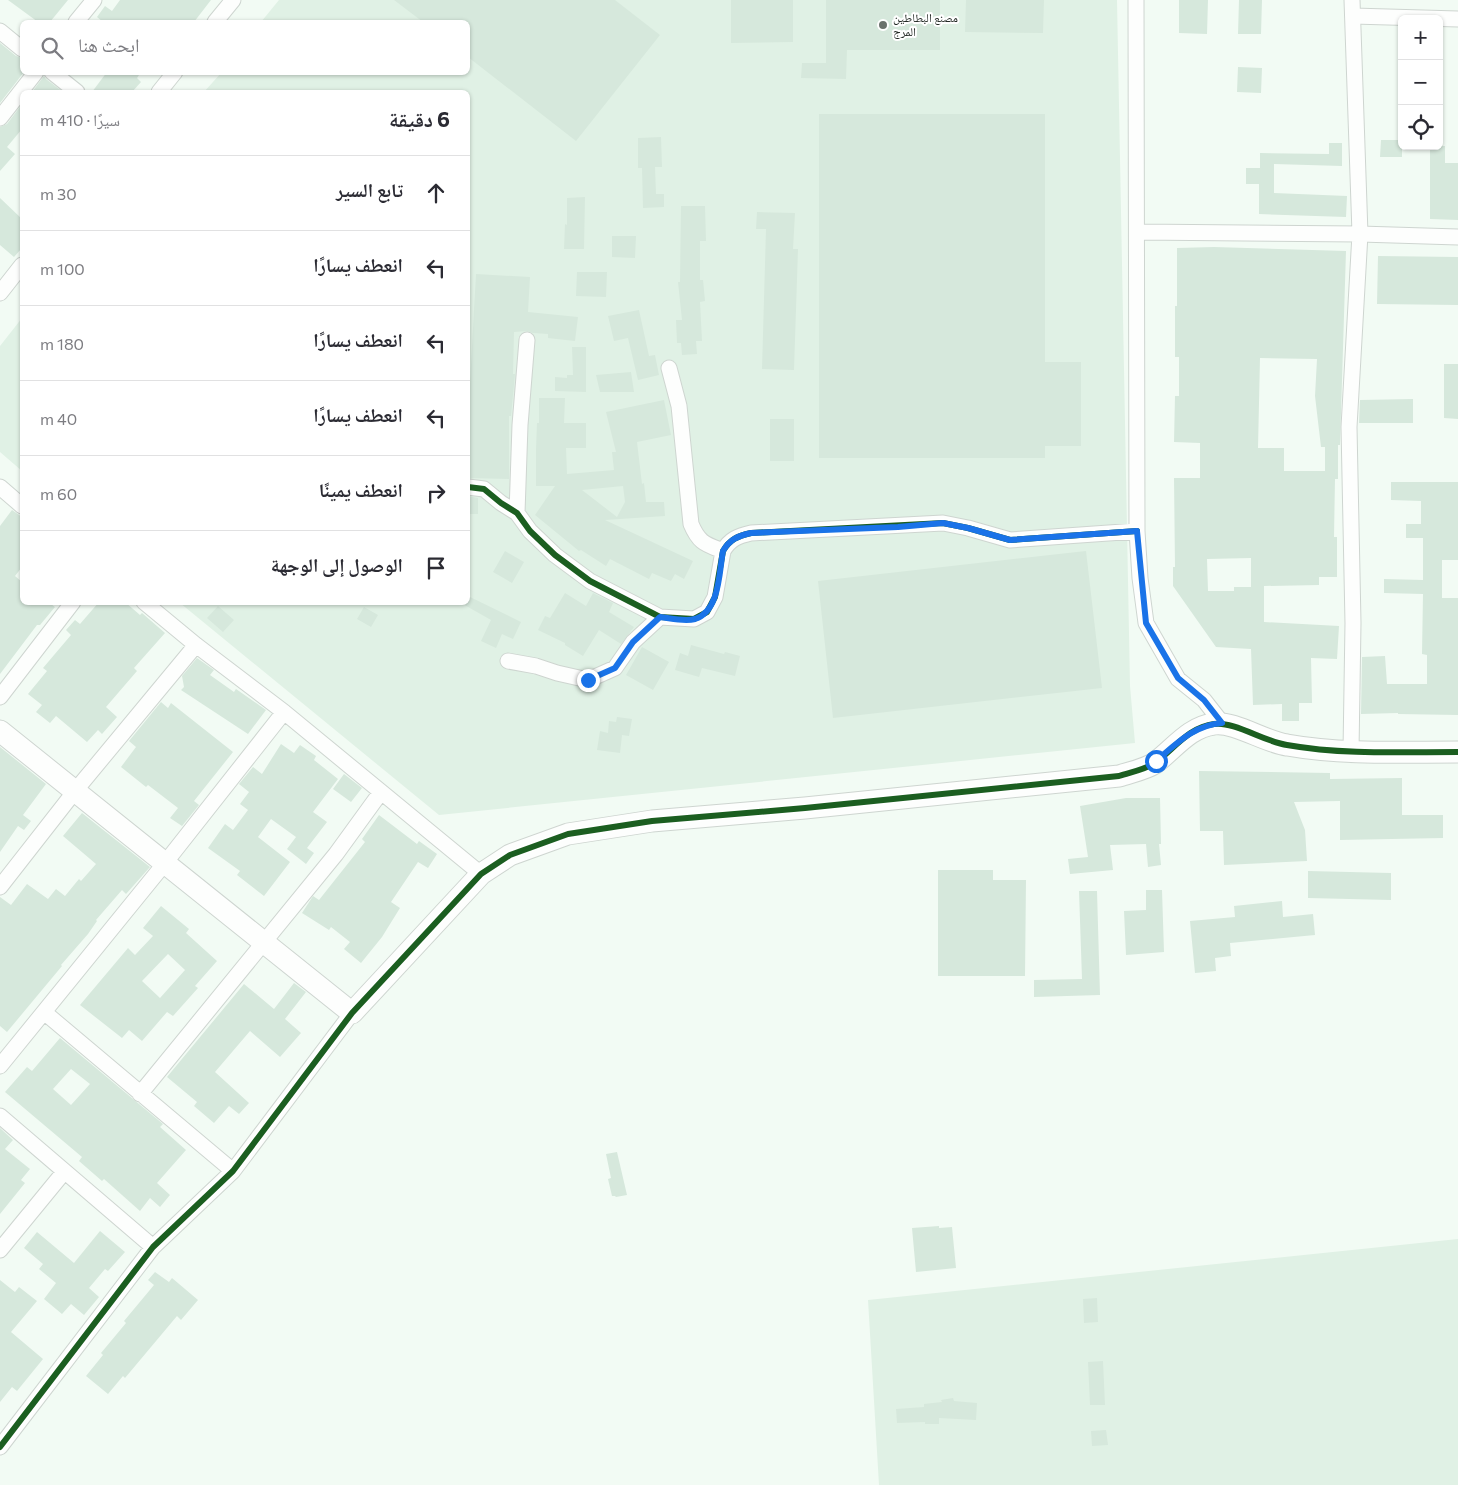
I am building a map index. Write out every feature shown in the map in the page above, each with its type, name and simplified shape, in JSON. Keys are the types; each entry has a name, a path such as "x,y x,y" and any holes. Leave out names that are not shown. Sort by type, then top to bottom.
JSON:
{"street":[{"path":"78,20 94,0"},
{"path":"217,20 233,0"},
{"path":"1136,0 1138,232 1137,531 1146,623 1178,678 1204,700 1222,723"},
{"path":"1351,751 1353,623 1349,427 1360,234 1352,0"},
{"path":"1353,16 1458,19"},
{"path":"0,31 20,47"},
{"path":"22,90 34,75"},
{"path":"56,75 74,90"},
{"path":"161,90 173,75"},
{"path":"0,118 20,92"},
{"path":"1138,232 1458,237"},
{"path":"0,293 5,275 20,266"},
{"path":"517,513 520,425 527,340"},
{"path":"669,368 679,406 691,524 696,536 704,544 723,551"},
{"path":"470,487 484,489 517,513 530,531 555,556 590,581 660,617 694,619 707,612 715,597 723,551 727,544 737,536 751,533 898,527 943,523 1010,540 1137,531"},
{"path":"3,495 20,505"},
{"path":"0,697 71,605"},
{"path":"148,605 196,645 284,712 481,874"},
{"path":"508,661 536,666 557,674 588,680 615,668 633,642 660,617"},
{"path":"0,887 75,792 196,645"},
{"path":"0,1066 165,863 284,712"},
{"path":"0,1447 153,1247 233,1171 352,1012 481,874 510,854 543,841 568,834 614,826 712,814 805,808 1119,776 1149,766 1195,730 1206,725 1222,723 1284,745 1351,751 1458,752"},
{"path":"0,732 352,1012"},
{"path":"140,1094 336,854 381,792"},
{"path":"44,1012 233,1171"},
{"path":"0,1116 153,1247"},
{"path":"0,1250 64,1172"}],"shaded area":[{"path":"279,0 1117,0 1130,686 1135,743 439,815 182,605 470,605 470,90 206,90 219,75 470,75 470,20 263,20"},
{"path":"20,321 20,469 0,452 0,346"},
{"path":"1458,1239 1458,1485 879,1485 868,1300"}],"building":[{"path":"8,0 68,0 52,20 35,20"},
{"path":"120,0 211,0 196,20 101,20 97,17 105,6 112,11"},
{"path":"394,0 615,0 660,35 576,141 470,59 470,20 420,20"},
{"path":"731,0 793,0 793,42 731,43"},
{"name":"مصنع البطاطين المرج","path":"826,0 940,0 940,50 847,50 846,79 801,78 802,63 826,63"},
{"path":"966,0 1044,0 1043,33 965,32"},
{"path":"1179,0 1208,0 1207,34 1179,33"},
{"path":"1239,0 1262,0 1261,34 1238,34"},
{"path":"0,43 20,57 20,75 22,75 0,103"},
{"path":"1238,67 1262,68 1261,93 1237,92"},
{"path":"105,75 139,75 137,78 141,82 134,90 94,90"},
{"path":"44,76 60,90 34,90"},
{"path":"20,107 20,131 7,147 15,154 0,171 0,127 7,124"},
{"path":"819,114 1045,114 1045,362 1081,362 1081,446 1045,446 1045,458 819,458"},
{"path":"661,137 662,167 655,167 656,194 664,194 664,207 643,208 642,168 638,168 638,138"},
{"path":"1381,140 1398,140 1398,150 1402,150 1402,157 1380,157"},
{"path":"1329,143 1342,143 1342,166 1274,164 1274,193 1347,196 1346,217 1259,214 1259,184 1246,184 1246,168 1260,168 1260,153 1329,154"},
{"path":"1443,146 1445,146 1445,163 1458,163 1458,220 1430,219 1430,150 1443,150"},
{"path":"585,197 584,249 564,249 565,224 567,225 567,198"},
{"path":"0,198 20,217 20,250 14,257 0,245"},
{"path":"681,206 705,206 706,241 700,241 700,280 703,280 705,301 700,302 702,341 696,341 697,354 682,355 681,343 677,343 676,320 682,320 678,282 680,282"},
{"path":"757,212 795,213 793,249 798,249 794,370 762,369 766,229 756,229"},
{"path":"612,236 636,236 635,258 612,257"},
{"path":"1214,247 1346,251 1340,445 1338,445 1338,479 1335,479 1334,537 1337,537 1337,577 1319,577 1319,585 1264,586 1264,622 1339,626 1337,659 1311,658 1312,703 1299,703 1299,721 1282,721 1282,704 1253,705 1251,649 1216,647 1173,586 1173,567 1175,567 1174,478 1200,478 1200,443 1174,442 1175,396 1179,396 1179,357 1175,357 1177,248","holes":["1260,358 1317,359 1315,396 1321,447 1325,447 1325,471 1284,471 1284,448 1258,448","1251,558 1251,587 1234,587 1234,591 1208,591 1207,559"]},
{"path":"1378,256 1458,257 1458,305 1377,304"},
{"path":"577,272 607,272 606,297 576,296"},
{"path":"476,274 530,277 528,312 578,317 575,341 548,338 548,334 527,331 514,332 513,374 515,374 511,416 509,416 509,479 470,478 470,384"},
{"path":"639,310 649,356 655,355 659,375 638,380 628,338 614,341 608,316"},
{"path":"572,347 586,347 586,392 555,391 555,377 567,378 567,375 573,375"},
{"path":"1444,364 1458,364 1458,419 1444,418"},
{"path":"631,372 634,392 600,392 596,375"},
{"path":"539,398 565,398 564,423 586,423 586,448 566,448 567,474 614,470 612,452 616,452 606,412 664,400 671,435 637,442 646,502 664,502 665,516 605,520 693,561 684,579 675,574 671,581 652,573 649,579 610,559 606,566 581,550 579,551 535,515 555,486 536,486 537,423 539,423","holes":["623,486 625,502 617,517 582,490"]},
{"path":"1413,399 1413,423 1359,423 1360,400"},
{"path":"770,419 794,419 794,461 770,461"},
{"path":"1391,482 1458,482 1458,560 1442,560 1442,598 1458,598 1458,715 1361,714 1362,657 1385,656 1387,684 1427,684 1427,655 1422,654 1423,594 1384,593 1384,579 1423,580 1423,538 1406,538 1406,524 1421,524 1421,501 1391,500"},
{"path":"470,496 478,498 478,514 470,514"},
{"path":"12,510 20,516 20,570 15,576 20,580 20,605 52,605 55,607 40,625 37,625 0,674 0,526"},
{"path":"505,551 524,562 512,583 493,572"},
{"path":"1086,551 1102,688 833,718 818,581"},
{"path":"565,593 586,606 593,593 613,603 609,612 634,627 621,644 599,630 583,656 565,645 565,643 538,630 545,616 550,618"},
{"path":"470,597 521,622 513,639 502,634 496,648 481,641 491,620 465,605 470,605"},
{"path":"96,605 128,605 140,615 142,613 165,633 134,668 137,671 106,707 117,717 102,734 98,730 87,742 56,716 50,723 36,712 42,705 28,694 47,671 43,668 71,635 66,630 75,620 80,624"},
{"path":"218,606 234,620 223,632 207,618"},
{"path":"364,607 378,615 371,627 357,619"},
{"path":"691,645 724,654 725,652 740,656 735,676 702,668 699,677 675,670 680,653 688,656"},
{"path":"642,647 669,662 653,690 626,675"},
{"path":"197,658 214,670 210,675 234,692 236,689 266,710 248,734 181,690 184,687 182,676"},
{"path":"161,702 168,708 171,703 233,752 194,801 199,805 182,826 170,818 178,808 148,785 146,787 121,767 136,747 129,741"},
{"path":"617,717 632,719 629,736 622,735 620,753 597,750 600,731 608,733 609,721 616,722"},
{"path":"281,744 294,753 300,745 316,756 314,760 338,779 313,812 327,822 307,848 314,853 306,864 287,849 296,837 271,819 258,837 290,862 264,896 237,875 240,871 208,848 225,824 233,830 248,810 240,804 249,792 239,784 253,767 262,774"},
{"path":"0,747 46,784 23,815 31,821 24,830 18,826 0,852"},
{"path":"1199,771 1330,773 1330,779 1402,778 1402,815 1443,815 1443,838 1340,840 1340,801 1294,802 1305,830 1307,861 1224,865 1223,831 1200,831"},
{"path":"344,774 362,788 351,802 333,789"},
{"path":"1126,798 1160,798 1161,844 1159,844 1161,865 1148,867 1146,844 1110,845 1113,870 1070,874 1068,859 1088,857 1080,806"},
{"path":"82,813 150,867 126,894 122,890 96,920 88,934 7,1032 0,1026 0,897 11,905 27,884 48,899 56,889 65,896 79,879 81,881 96,864 63,836"},
{"path":"379,815 417,844 419,841 437,854 428,868 418,862 391,902 400,908 382,937 361,963 344,949 350,942 331,927 329,930 302,913 313,896 319,900 365,842 362,839"},
{"path":"938,870 993,870 993,880 1026,880 1025,976 938,976"},
{"path":"1308,871 1391,873 1391,900 1308,898"},
{"path":"1146,890 1162,890 1164,952 1126,955 1124,911 1146,910"},
{"path":"1079,891 1097,891 1100,995 1034,997 1034,980 1082,979"},
{"path":"1282,901 1283,917 1313,914 1315,935 1230,943 1231,956 1215,958 1216,971 1195,973 1190,921 1235,917 1234,906"},
{"path":"161,906 189,929 186,933 217,961 195,986 198,988 173,1016 167,1012 142,1041 129,1030 122,1038 80,1005 128,948 135,955 153,936 143,928","holes":["168,954 185,970 160,998 142,981"]},
{"path":"294,983 306,992 285,1019 301,1033 280,1057 250,1031 215,1072 249,1103 239,1114 229,1106 214,1123 194,1106 197,1102 167,1077 244,984 274,1009"},
{"path":"60,1038 163,1124 160,1127 186,1150 157,1183 170,1195 160,1207 150,1198 140,1211 104,1179 102,1181 79,1161 82,1157 5,1092 27,1067 32,1071","holes":["71,1069 90,1084 71,1105 53,1089"]},
{"path":"0,1128 13,1140 5,1149 30,1169 21,1180 25,1183 0,1214"},
{"path":"617,1152 627,1195 616,1197 612,1196 608,1179 611,1178 606,1154"},
{"path":"939,1226 939,1228 952,1227 956,1268 916,1272 912,1228"},
{"path":"100,1231 125,1252 108,1271 105,1269 89,1288 99,1297 84,1315 71,1304 62,1314 44,1299 56,1283 39,1269 43,1264 24,1248 37,1232 74,1263"},
{"path":"155,1272 169,1282 172,1278 198,1300 181,1320 177,1316 125,1378 123,1376 108,1394 86,1376 103,1355 101,1353 126,1323 124,1321 154,1285 148,1280"},
{"path":"0,1280 15,1292 19,1287 37,1301 11,1332 43,1359 17,1391 12,1387 0,1402"},
{"path":"1097,1298 1098,1322 1084,1323 1083,1299"},
{"path":"1103,1361 1105,1405 1090,1405 1088,1362"},
{"path":"953,1398 954,1401 977,1403 976,1420 939,1418 939,1424 925,1424 925,1422 897,1423 896,1409 924,1407 924,1404 942,1402 941,1400"},
{"path":"1106,1430 1108,1445 1092,1446 1091,1431"}],"cycle path":[{"path":"470,487 484,489 517,513 530,531 555,555 590,581 660,617 694,619 707,612 715,597 723,551 735,539 751,533 943,523 1010,540 1137,531"},
{"path":"0,1447 153,1247 233,1171 352,1013 481,874 510,855 568,834 652,821 805,808 1119,776 1155,763 1189,734 1197,729 1214,724 1231,726 1278,743 1308,748 1372,752 1458,752"}],"place":[{"name":"مصنع البطاطين المرج","path":"883,25"}],"route":[{"path":"588,680 615,668 633,642 660,617 694,619 707,612 715,597 723,551 727,544 737,536 751,533 898,527 943,523 1010,540 1137,531 1140,578 1146,623 1178,678 1204,700 1222,723 1206,725 1195,730 1156,761"}]}
